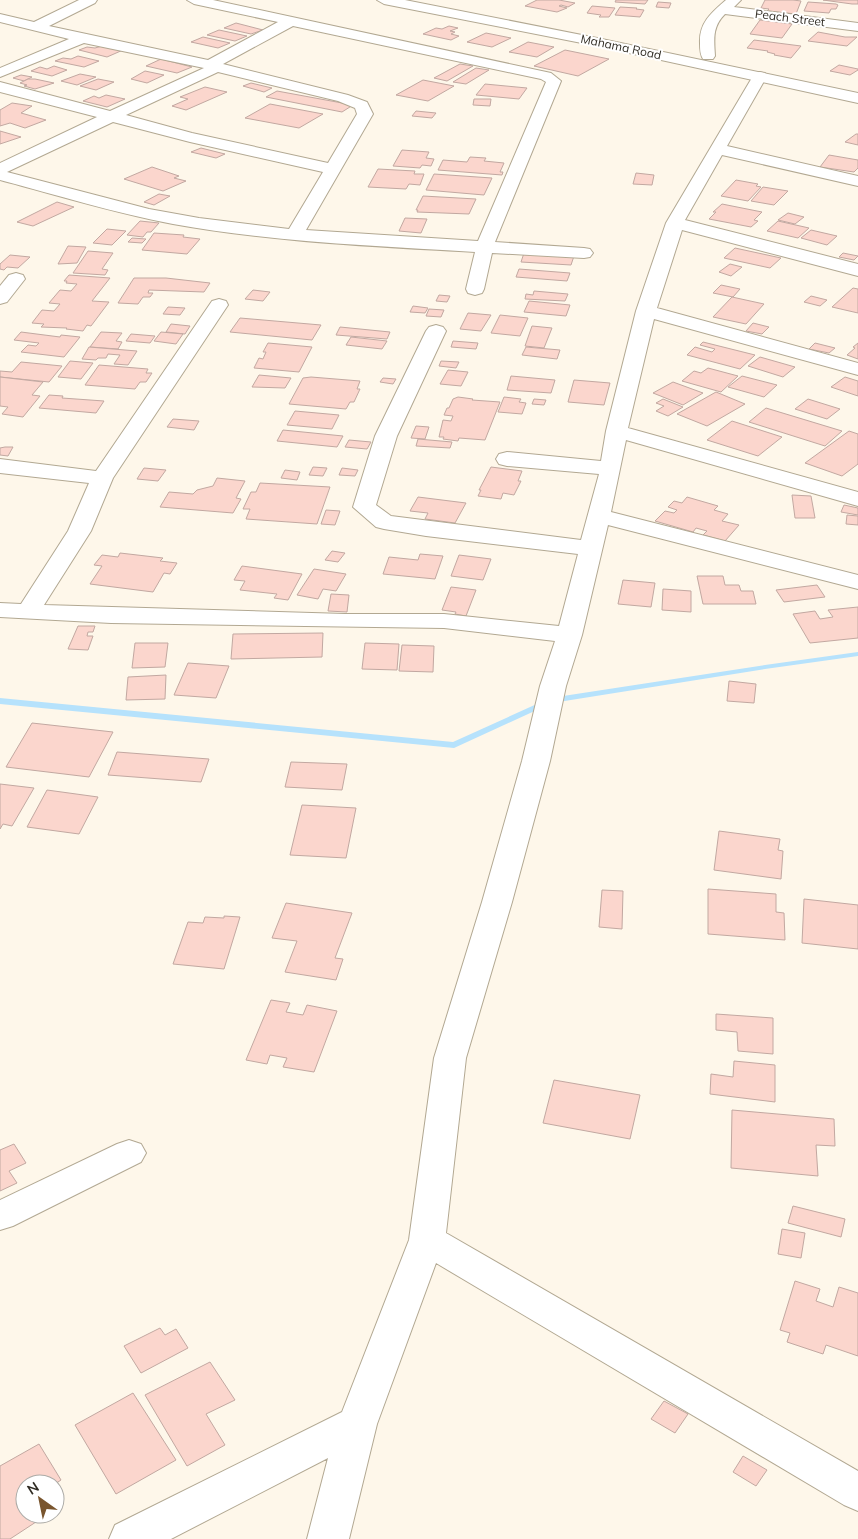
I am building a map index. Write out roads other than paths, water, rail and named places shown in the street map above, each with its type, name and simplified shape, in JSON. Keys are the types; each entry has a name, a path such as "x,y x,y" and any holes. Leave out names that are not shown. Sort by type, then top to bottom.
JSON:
{"street":[{"path":"37,26 90,0"},
{"path":"194,0 546,76 554,81 484,246 475,289"},
{"name":"Mahama Road","path":"384,0 760,76 858,98"},
{"name":"Mahama Road","path":"425,0 708,56 858,89"},
{"path":"708,56 707,25 734,0"},
{"name":"Peach Street","path":"723,10 858,27"},
{"path":"0,18 214,66 343,98 362,105 365,114 294,235"},
{"path":"0,169 114,116 214,66 291,21"},
{"path":"0,73 83,38"},
{"path":"328,1539 357,1424 427,1240 450,1058 497,902 536,760 550,698 569,635 611,468 646,311 675,223 760,76"},
{"path":"0,88 190,137 333,169"},
{"path":"717,149 858,181"},
{"path":"0,175 159,216 200,224 294,235 584,253"},
{"path":"675,223 858,270"},
{"path":"0,298 16,280"},
{"path":"28,612 78,533 96,498 102,478 219,305"},
{"path":"646,311 858,369"},
{"path":"436,331 386,436 364,507 384,522 426,529 590,548"},
{"path":"618,431 858,498"},
{"path":"507,459 611,468"},
{"path":"0,466 102,478"},
{"path":"598,515 858,582"},
{"path":"0,610 110,616 345,622 393,620 444,621 569,635"},
{"path":"0,1216 129,1153"},
{"path":"427,1240 858,1492"},
{"path":"130,1539 357,1424"}],"waterway":[{"path":"0,701 454,745 550,701 858,654"}]}
